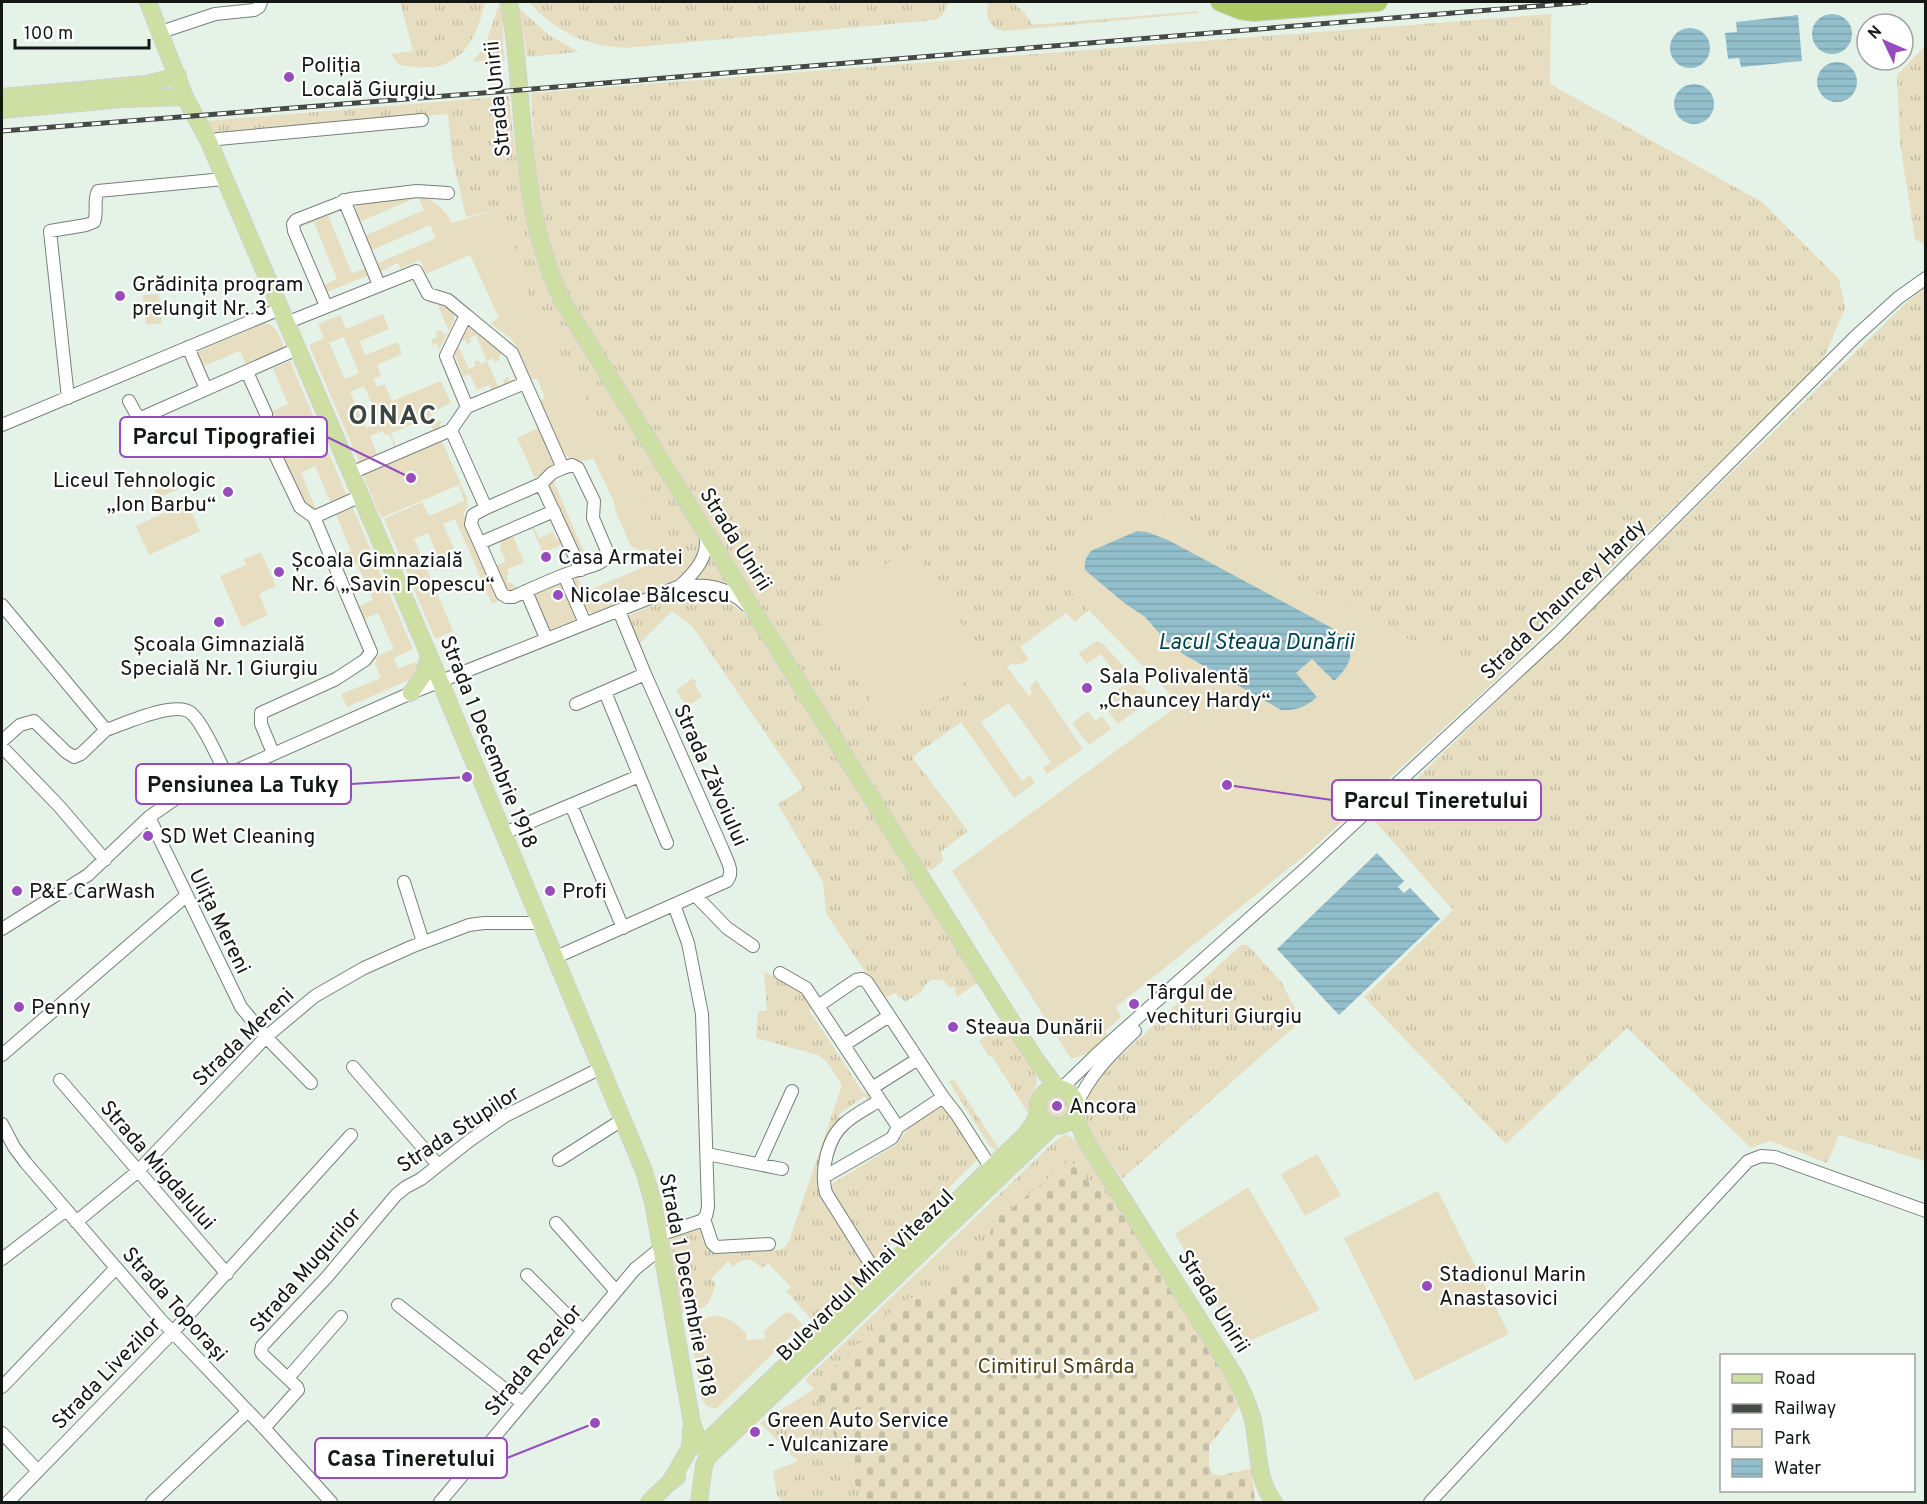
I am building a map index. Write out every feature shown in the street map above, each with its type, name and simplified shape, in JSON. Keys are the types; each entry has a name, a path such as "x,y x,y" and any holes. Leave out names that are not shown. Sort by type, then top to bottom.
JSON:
{"highway":[{"path":"1220,2 1240,10 1247,7 1378,2"},
{"path":"1234,2 1247,7"}],"main road":[{"name":"Strada 1 Decembrie 1918","path":"148,2 185,97 209,142 429,655 647,1180 691,1417 697,1457 699,1496"},
{"name":"Strada Unirii","path":"509,2 528,189 536,231 558,293 759,619 1036,1060 1042,1077 1054,1089"},
{"path":"2,97 146,84 178,76"},
{"path":"2,110 124,99 185,97"},
{"path":"411,693 427,668 429,655"},
{"path":"1054,1089 1071,1094 1075,1110 1069,1121 1057,1125 1044,1121 1039,1112 1039,1101 1054,1089"},
{"name":"Strada Unirii","path":"1075,1110 1085,1139 1242,1390 1252,1420 1264,1495"},
{"name":"Bulevardul Mihai Viteazul","path":"697,1457 724,1424 1030,1129 1039,1112"},
{"name":"Strada Unirii","path":"1057,1125 1085,1139"},
{"name":"Bulevardul Mihai Viteazul","path":"649,1503 1057,1125"},
{"path":"691,1417 707,1423 724,1424"},
{"path":"1264,1495 1274,1503"}],"street":[{"path":"161,32 215,14 254,10 261,2"},
{"path":"209,142 218,139 422,120"},
{"path":"68,398 50,231 94,222 95,198 98,191 224,179"},
{"path":"326,306 293,226 298,219 344,200 417,191 448,193"},
{"path":"344,200 379,285"},
{"path":"2,425 188,347 283,316 326,306 416,271 428,294 448,300 511,352 563,468"},
{"name":"Strada Chauncey Hardy","path":"1054,1089 1223,943 1558,634 1856,337 1898,298 1926,278"},
{"path":"466,315 448,349 446,358 467,407"},
{"path":"188,347 206,389"},
{"path":"129,401 136,414 141,417 297,349"},
{"path":"247,372 266,414 265,431 273,450 300,507 314,517 371,652 365,660 336,679 261,713 261,724 273,753"},
{"path":"351,473 451,430 467,407 525,383"},
{"path":"451,430 486,508"},
{"path":"572,465 578,468 594,501 593,518 607,554 604,561 511,597 502,594 471,524 471,518 475,513 542,484 552,473 563,468 572,465"},
{"path":"542,484 580,570"},
{"path":"314,517 361,496"},
{"path":"480,543 554,511"},
{"path":"680,586 692,575 703,559 706,546 704,530"},
{"path":"564,575 585,623"},
{"path":"2,929 78,882 105,860 148,817 180,795 440,681 680,586 706,585 727,591 738,597 759,619"},
{"path":"526,591 546,638"},
{"path":"2,605 106,730"},
{"name":"Strada Zăvoiului","path":"554,958 727,881 730,876 730,870 619,611"},
{"path":"576,704 645,675"},
{"path":"604,692 667,843"},
{"path":"2,741 20,725 34,721 74,757 81,754 106,730 165,711 184,709 198,721 226,774"},
{"path":"2,747 59,806 105,860"},
{"path":"502,834 639,776"},
{"path":"571,805 623,928"},
{"name":"Ulița Mereni","path":"148,817 241,1007 266,1037 311,1083"},
{"path":"404,882 423,942"},
{"path":"695,895 727,928 753,946"},
{"path":"2,1055 186,896"},
{"path":"674,905 690,950 702,1014 708,1207 704,1219 712,1243 716,1247 769,1244"},
{"name":"Strada Mereni","path":"76,1222 137,1172 266,1037 302,1006 328,988 364,968 423,942 476,923 539,923"},
{"name":"Strada Chauncey Hardy","path":"1075,1110 1085,1086 1096,1070 1223,943"},
{"path":"780,973 803,985 898,1127"},
{"path":"818,1006 856,980 867,982 991,1168"},
{"path":"844,1045 889,1016"},
{"path":"872,1088 918,1059"},
{"path":"353,1067 438,1165"},
{"name":"Strada Stupilor","path":"401,1190 416,1182 505,1116 601,1068"},
{"name":"Strada Migdalului","path":"60,1080 227,1274"},
{"path":"759,1164 792,1091"},
{"path":"824,1177 892,1138 898,1127 943,1097"},
{"path":"878,1276 826,1193 824,1177 830,1149 841,1126 880,1100"},
{"path":"559,1160 622,1120"},
{"name":"Strada Toporași","path":"2,1124 14,1148 115,1269 331,1503"},
{"name":"Strada Livezilor","path":"8,1503 227,1274 351,1135"},
{"path":"706,1154 782,1169"},
{"path":"1430,1503 1748,1161 1761,1156 1775,1157 1926,1211"},
{"name":"Strada Mugurilor","path":"288,1378 263,1355 262,1346 327,1277 401,1190"},
{"path":"2,1259 66,1210"},
{"path":"660,1241 704,1219"},
{"path":"556,1223 616,1291"},
{"name":"Strada Rozelor","path":"440,1503 660,1241"},
{"path":"2,1387 115,1269"},
{"path":"527,1275 583,1331"},
{"path":"398,1305 522,1403"},
{"path":"264,1428 298,1390 288,1378 341,1317"},
{"path":"152,1503 248,1411"},
{"path":"2,1433 38,1471"}],"green space":[{"path":"400,2 485,2 474,35 458,57 433,67 417,67 398,64 391,54 413,51"},
{"path":"500,2 504,2 505,60 472,62 483,49"},
{"path":"529,2 949,2 943,14 936,20 624,48 596,44 572,35 550,21"},
{"path":"989,2 1012,2 1025,13 1032,25 1198,11 1199,13 1005,31 995,28 989,21 987,12"},
{"path":"519,8 549,35 579,52 527,57"},
{"path":"1551,14 1550,84 1762,202 1839,279 1845,308 1822,362 1494,682 1157,514 1132,512 1114,517 1057,566 1065,584 1089,610 1075,622 1066,613 1020,647 1029,659 1018,665 1011,663 1007,667 1018,682 912,757 968,831 942,851 943,861 932,870 925,868 566,296 548,252 535,170 531,93"},
{"path":"1925,46 1925,245 1915,239 1900,143 1897,75 1900,72 1915,72 1915,56"},
{"path":"509,96 524,202 540,265 698,537 698,548 694,558 682,577 529,296 502,208 466,217 452,156 448,114 220,135 211,133 205,121"},
{"path":"417,194 438,205 452,223 502,208 529,296 681,578 597,612 587,611 574,582 577,575 614,560 615,563 578,578 585,592 655,562 649,548 640,551 631,546 615,510 614,502 593,458 582,461 574,460 566,456 562,450 539,401 545,398 537,378 531,380 516,345 490,323 499,318 470,255 426,274 420,260 401,268 398,263 376,273 378,263 436,238 430,225 370,251 364,236 424,210 418,197 357,223 356,206"},
{"path":"340,207 341,210 328,216 352,273 366,268 369,275 327,292 324,285 337,279 314,222 300,227 299,224"},
{"path":"1925,287 1925,1161 1839,1135 1827,1163 1770,1141 1751,1148 1627,1028 1506,1144 1364,997 1453,910 1374,820"},
{"path":"159,294 162,323 146,325 143,295"},
{"path":"438,305 448,308 454,315 449,331"},
{"path":"383,314 389,329 360,341 365,355 398,342 402,354 377,365 381,376 373,379 377,387 385,384 392,401 441,381 451,403 431,413 435,422 440,420 441,422 439,429 434,432 428,418 391,433 397,448 395,449 389,434 385,435 383,431 370,436 378,456 360,464 309,345 324,338 318,324 340,315 346,329","holes":["344,337 359,373 345,379 329,343","364,386 380,422 366,428 350,392"]},
{"path":"263,323 276,329 286,353 248,369 240,351 204,366 210,381 205,383 193,354"},
{"path":"471,328 505,353 499,356 500,360 495,362 493,358 487,361 476,335 470,338 471,342 467,344 465,340 459,342 464,331"},
{"path":"441,330 443,334 448,332 439,350 437,344 433,345 431,340 437,337 435,332"},
{"path":"458,345 469,369 475,366 474,362 478,360 481,364 487,361 498,386 504,384 503,380 508,377 510,381 516,379 505,354 509,356 519,377 517,381 492,392 489,385 477,390 470,374 463,377 454,353"},
{"path":"290,361 347,496 331,503 315,466 301,473 316,509 308,509 270,433 269,413 288,404 273,368","holes":["293,418 309,454 295,460 280,424"]},
{"path":"541,427 557,464 535,478 517,438"},
{"path":"441,439 461,484 381,518 362,473"},
{"path":"175,473 181,488 158,498 152,483"},
{"path":"552,478 589,563 584,565 547,480"},
{"path":"461,485 468,503 463,513 500,600 492,604 455,519 443,524 460,563 444,570 428,533 414,539 453,631 435,639 384,519 422,502 429,516 464,501 459,486"},
{"path":"187,502 200,531 149,555 136,526"},
{"path":"353,508 372,553 364,557 367,564 375,561 413,649 394,658 398,669 415,662 419,665 414,677 409,680 347,707 341,694 381,678 375,663 379,655 394,649 378,613 364,619 358,607 373,600 357,564 343,570 337,557 351,551 336,515"},
{"path":"1132,512 1157,514 1494,682 1309,852 1116,1007 1121,1017 1105,1031 1108,1036 1089,1053 1071,1059 952,871 1180,704 1072,593 1061,579 1057,569 1058,558 1063,548 1072,539 1097,524"},
{"path":"532,524 539,538 553,532 555,538 566,542 573,559 568,570 554,577 552,572 570,564 566,549 563,549 561,545 543,553 532,528 513,536 524,562 507,570 509,573 507,581 516,588 533,581 535,585 508,595 493,567 506,561 500,548 501,540"},
{"path":"912,547 989,667 890,731 813,612"},
{"path":"261,552 276,586 259,594 268,615 242,627 220,576 246,565 244,559"},
{"path":"711,554 728,584 697,578"},
{"path":"562,580 577,619 547,631 532,592"},
{"path":"691,593 722,600 749,618 969,967 977,983 957,997 954,986 950,988 943,980 931,980 922,991 905,1002 895,993 883,999 826,913 823,882 778,804 803,788 692,626 672,611 638,645 627,616 671,598"},
{"path":"1097,641 1103,644 1153,698 1118,724 1108,711 1117,705 1110,695 1124,685 1101,654 1086,664 1079,653"},
{"path":"691,678 696,681 695,685 702,697 686,707 676,690"},
{"path":"1036,680 1083,749 1047,774 1043,768 1051,762 1009,703 981,722 1022,781 1030,775 1035,783 1014,798 961,722 1018,682 1029,696 1032,694 1030,687"},
{"path":"1088,711 1095,721 1102,716 1111,729 1089,745 1072,723"},
{"path":"1241,945 1248,945 1282,983 1301,1021 1122,1179 1082,1118 1081,1111 1087,1095 1110,1066"},
{"path":"764,972 796,986 814,1006 809,1010 864,1094 869,1091 871,1096 868,1100 864,1096 838,1115 841,1120 823,1149 817,1169 819,1190 823,1201 869,1271 818,1321 811,1319 786,1291 791,1287 768,1263 762,1268 748,1260 740,1261 733,1267 728,1261 711,1279 716,1284 708,1303 701,1308 680,1313 668,1242 674,1237 703,1229 715,1249 779,1250 784,1248 789,1241 842,1085 827,1062 818,1055 756,1038 758,1011 767,1011"},
{"path":"1004,1023 1036,1076 1037,1083 1030,1101 1029,1115 992,1056 989,1057 979,1041"},
{"path":"954,1079 999,1149 997,1151 989,1145 949,1082"},
{"path":"1056,1095 1064,1098 1067,1106 1064,1114 1056,1117 1048,1114 1045,1106 1048,1098"},
{"path":"940,1105 952,1114 962,1127 978,1156 977,1160 877,1258 874,1257 830,1189 833,1183 897,1144 910,1126"},
{"path":"1066,1135 1073,1138 1087,1153 1115,1199 1086,1180 1070,1161 1011,1209 998,1208 988,1240 928,1300 910,1298 881,1320 863,1502 782,1502 777,1495 773,1471 798,1461 760,1423 814,1389 805,1380 1053,1143"},
{"path":"1317,1154 1341,1195 1305,1216 1281,1174"},
{"name":"Cimitirul Smârda","path":"1070,1160 1086,1180 1114,1200 1229,1382 1239,1407 1209,1446 1209,1464 1212,1473 1219,1476 1252,1468 1255,1502 863,1502 814,1388 881,1320 910,1298 928,1300 988,1240 998,1208 1011,1209"},
{"path":"1248,1187 1320,1310 1240,1345 1175,1234"},
{"name":"Stadionul Marin Anastasovici","path":"1438,1191 1509,1334 1415,1381 1344,1238"},
{"path":"786,1312 793,1314 802,1325 718,1407 715,1409 707,1406 702,1400 688,1321 720,1316 731,1321 746,1333 746,1340 765,1339 764,1331"}],"water":[{"path":"1832,14 1846,20 1852,34 1846,48 1832,54 1818,48 1812,34 1818,20"},
{"path":"1798,15 1802,61 1741,67 1739,58 1728,59 1725,33 1737,32 1736,22"},
{"path":"1690,28 1704,34 1710,48 1704,62 1690,68 1676,62 1670,48 1676,34"},
{"path":"1837,62 1851,68 1857,82 1851,96 1837,102 1823,96 1817,82 1823,68"},
{"path":"1694,84 1708,90 1714,104 1708,118 1694,124 1680,118 1674,104 1680,90"},
{"name":"Lacul Steaua Dunării","path":"1137,531 1147,532 1168,540 1332,628 1346,641 1349,648 1350,654 1346,667 1334,681 1312,659 1296,673 1317,697 1300,708 1281,710 1183,654 1168,643 1145,617 1085,570 1086,560 1091,551"},
{"path":"1377,853 1404,881 1398,887 1404,893 1410,888 1440,919 1339,1015 1277,949"}],"railway":[{"path":"2,131 1586,2"}],"place":[{"name":"Poliția Locală Giurgiu","path":"289,77"},
{"name":"Grădinița program prelungit Nr. 3","path":"120,296"},
{"name":"Parcul Tipografiei","path":"411,478"},
{"name":"Liceul Tehnologic „Ion Barbu“","path":"228,492"},
{"name":"Casa Armatei","path":"546,557"},
{"name":"Școala Gimnazială Nr. 6 „Savin Popescu“","path":"279,572"},
{"name":"Nicolae Bălcescu","path":"558,595"},
{"name":"Școala Gimnazială Specială Nr. 1 Giurgiu","path":"219,622"},
{"name":"Sala Polivalentă „Chauncey Hardy“","path":"1087,688"},
{"name":"Pensiunea La Tuky","path":"467,777"},
{"name":"Parcul Tineretului","path":"1227,785"},
{"name":"SD Wet Cleaning","path":"148,836"},
{"name":"P&E CarWash","path":"17,891"},
{"name":"Profi","path":"550,891"},
{"name":"Târgul de vechituri Giurgiu","path":"1134,1004"},
{"name":"Penny","path":"19,1007"},
{"name":"Steaua Dunării","path":"953,1027"},
{"name":"Ancora","path":"1057,1106"},
{"name":"Stadionul Marin Anastasovici","path":"1427,1286"},
{"name":"Casa Tineretului","path":"595,1423"},
{"name":"Green Auto Service - Vulcanizare","path":"755,1432"}],"district":[{"name":"OINAC","path":"393,415"}]}
